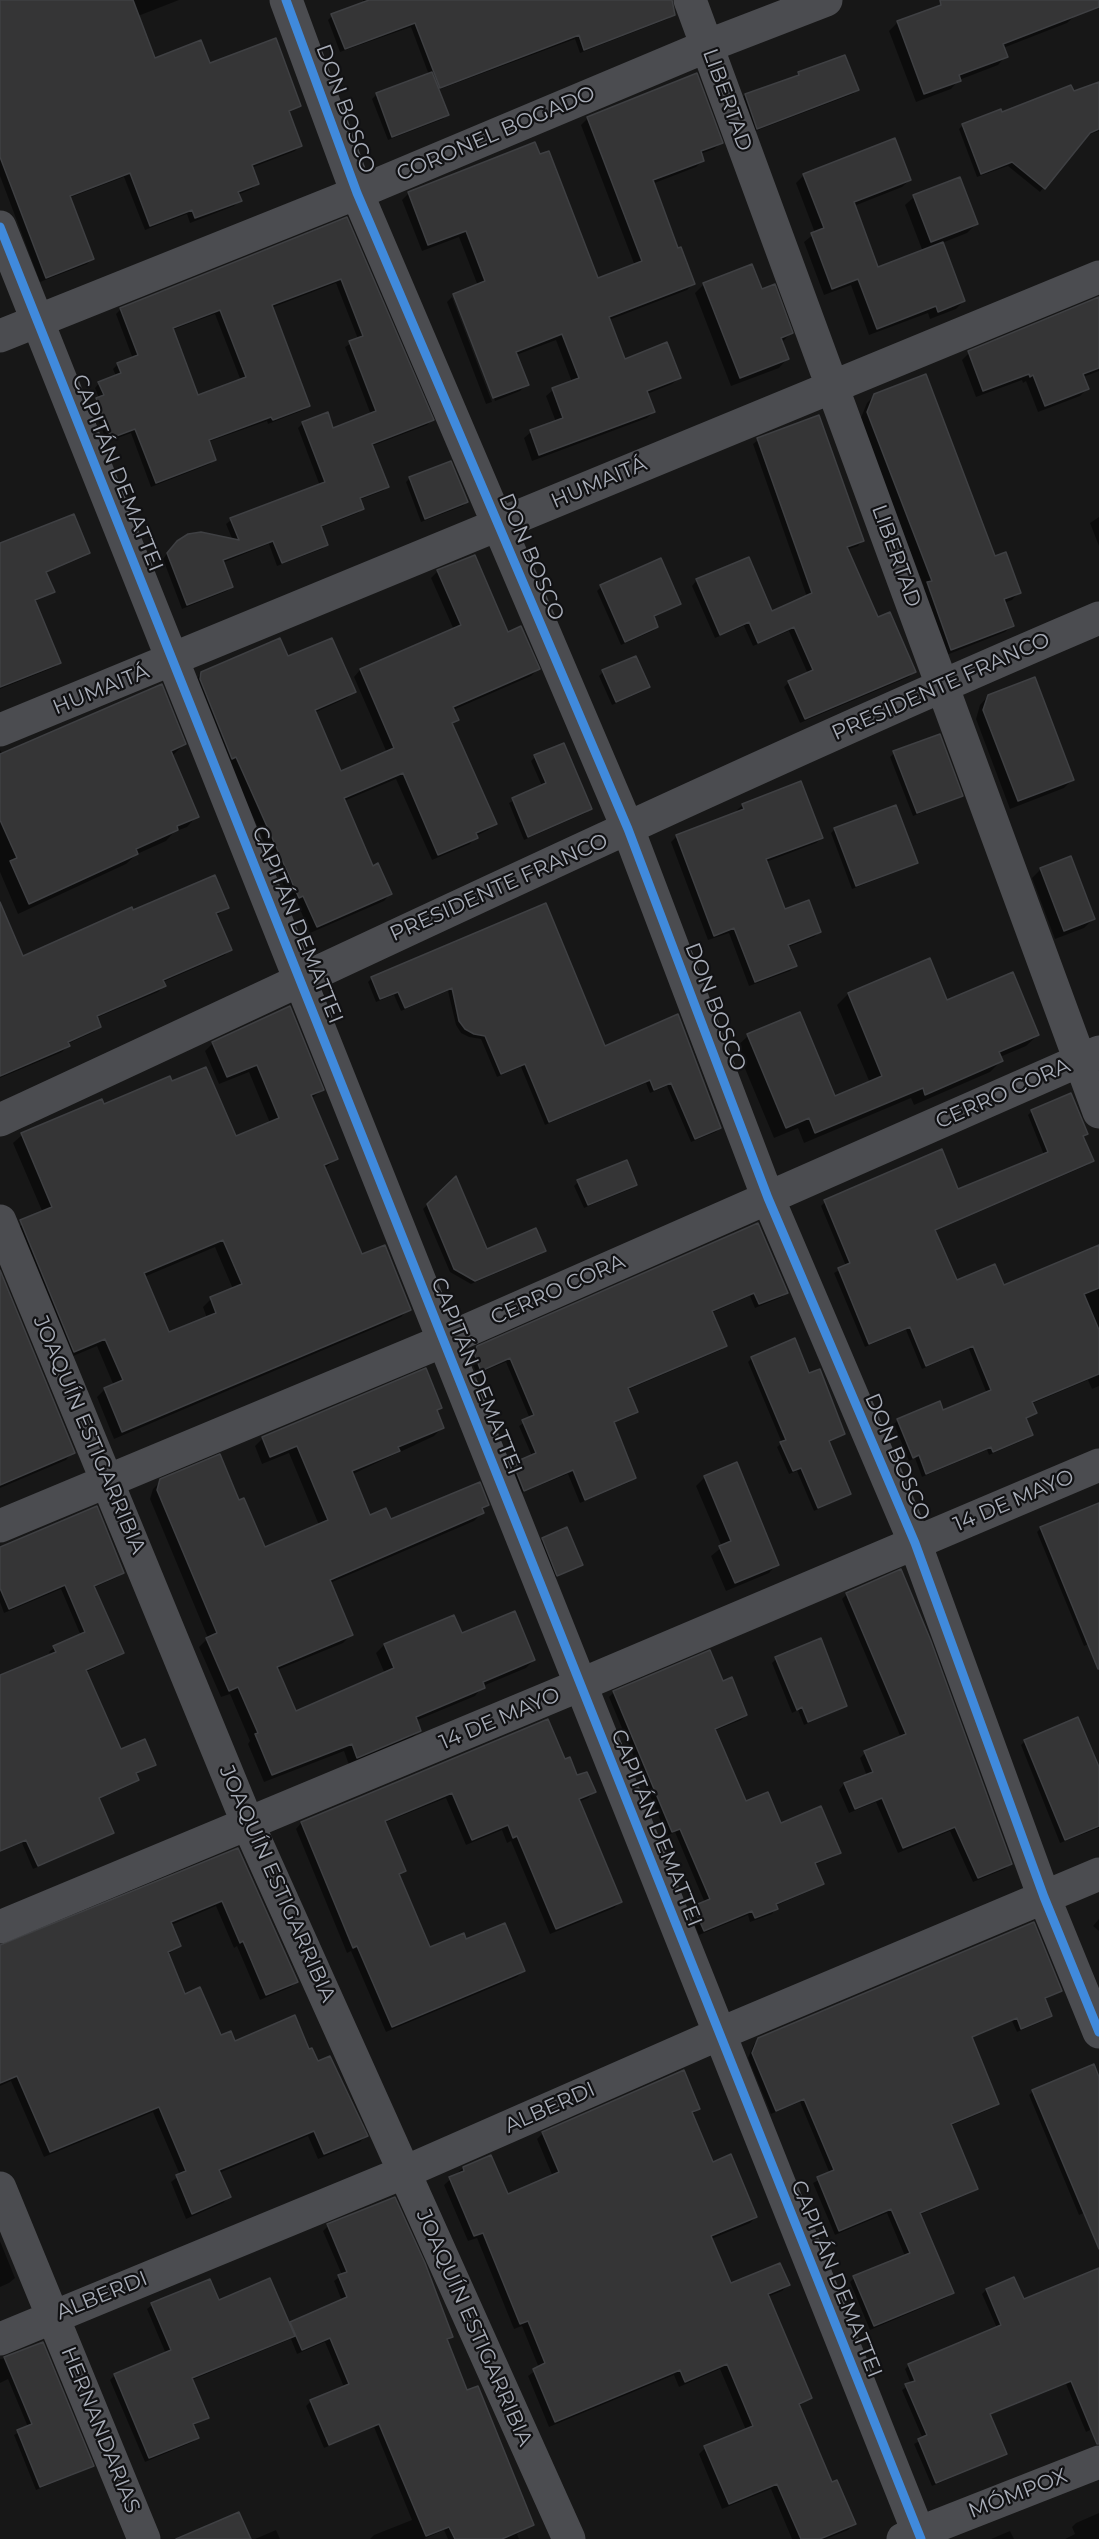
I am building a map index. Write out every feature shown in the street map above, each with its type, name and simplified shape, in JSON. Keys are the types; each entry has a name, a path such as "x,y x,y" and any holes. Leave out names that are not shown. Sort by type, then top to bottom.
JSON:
{"street":[{"name":"DON BOSCO","path":"286,0 357,193 628,829 768,1198 915,1543 1044,1897 1099,2032"},
{"name":"LIBERTAD","path":"690,0 943,685 1089,1056 1099,1112"},
{"name":"CORONEL BOGADO","path":"0,336 357,193 707,46 826,0"},
{"name":"CAPITÁN DEMATTEI","path":"0,227 719,2034 914,2537"},
{"name":"HUMAITÁ","path":"0,730 1099,277"},
{"name":"PRESIDENTE FRANCO","path":"0,1120 299,979 943,685 1099,618"},
{"name":"CERRO CORA","path":"0,1526 443,1341 1089,1056"},
{"name":"JOAQUÍN ESTIGARRIBIA","path":"0,1221 248,1824 569,2539"},
{"name":"14 DE MAYO","path":"0,1927 580,1686 1099,1465"},
{"name":"ALBERDI","path":"0,2339 405,2172 719,2034 1099,1874"},
{"name":"HERNANDARIAS","path":"0,2188 144,2539"},
{"name":"MÓMPOX","path":"914,2537 1099,2462"}],"building":[{"path":"0,0 133,0 155,58 201,40 210,63 276,38 301,106 289,111 302,146 252,165 259,184 238,192 242,201 195,218 192,210 150,226 130,173 70,196 94,259 46,278 0,157"},
{"path":"369,0 672,0 675,15 584,50 579,35 440,88 415,23 345,49 331,14"},
{"path":"940,0 1099,0 1099,7 1003,44 1008,57 959,75 961,81 924,94 897,21 941,5"},
{"path":"845,55 859,90 757,129 745,94 799,75 798,72"},
{"path":"432,72 449,115 392,137 376,93"},
{"path":"697,73 723,143 701,151 704,161 653,180 678,248 681,247 695,284 609,317 625,359 667,342 681,378 647,391 655,412 539,455 530,430 563,418 552,388 579,378 562,334 516,352 529,385 493,398 453,294 485,281 466,231 428,245 408,192 535,142 540,154 549,151 598,278 642,261 587,117"},
{"path":"1099,82 1099,129 1090,133 1045,189 1012,162 981,174 962,124 1001,109 1002,112 1071,85 1074,91"},
{"path":"895,138 911,180 854,202 878,267 943,242 965,301 938,312 936,306 877,329 858,279 832,289 811,233 824,228 803,174"},
{"path":"960,177 978,224 931,242 913,195"},
{"path":"347,217 434,420 372,444 389,487 360,498 364,509 321,526 328,545 282,563 273,541 223,560 233,587 187,605 167,553 177,541 188,534 201,532 239,540 230,518 325,482 302,422 328,412 333,428 376,411 349,341 363,336 341,279 272,305 310,406 273,420 271,417 209,440 216,460 156,483 135,429 111,438 96,398 104,395 98,382 121,373 117,363 138,355 120,308","holes":["220,310 246,377 198,395 173,328"]},
{"path":"752,264 762,289 775,284 793,333 781,338 789,359 740,378 703,283"},
{"path":"1099,297 1099,368 1083,374 1089,389 1045,406 1033,375 1030,377 1029,374 983,391 968,351"},
{"path":"926,374 995,556 1006,552 1021,593 1004,599 1014,626 951,650 927,582 932,581 867,412 874,394"},
{"path":"819,415 864,541 847,547 878,617 890,612 916,672 805,719 788,681 813,670 794,627 758,643 749,622 720,635 696,579 749,557 772,611 812,593 757,438"},
{"path":"451,461 468,502 425,519 409,477"},
{"path":"74,514 90,553 46,572 55,592 35,600 61,663 0,687 0,543"},
{"path":"475,555 508,632 521,626 540,669 453,707 459,720 452,723 497,824 476,833 478,838 438,855 403,773 344,798 373,866 378,863 392,894 317,927 303,896 299,898 236,757 232,759 200,679 201,672 280,638 288,656 332,638 356,692 315,710 341,771 394,748 360,669 461,625 437,570"},
{"path":"661,558 681,604 654,616 658,627 625,642 600,585"},
{"path":"636,656 650,687 616,702 602,670"},
{"path":"1035,677 1074,780 1018,801 983,710 988,695"},
{"path":"162,684 186,744 171,751 199,817 177,826 178,830 136,849 138,854 29,904 10,861 17,858 0,820 0,754"},
{"path":"940,734 963,796 917,813 893,751"},
{"path":"564,743 592,809 528,837 512,798 546,783 534,755"},
{"path":"801,781 823,838 766,859 785,909 809,900 821,932 788,945 797,966 755,982 734,928 714,936 676,835 744,809 742,804"},
{"path":"896,805 918,863 856,886 834,828"},
{"path":"1071,856 1095,919 1064,931 1040,868"},
{"path":"215,875 229,908 216,913 232,950 163,980 166,986 97,1016 101,1027 68,1042 70,1046 0,1076 0,902 23,956 132,907 133,910"},
{"path":"546,903 605,1046 678,1014 721,1128 695,1139 671,1083 654,1090 650,1080 549,1122 525,1064 501,1074 485,1036 465,1029 459,1021 452,988 405,1008 398,992 380,999 371,977"},
{"path":"930,958 947,1000 1013,972 1039,1035 999,1052 1003,1061 925,1095 923,1088 815,1133 809,1118 786,1128 747,1034 800,1012 835,1096 882,1076 848,993"},
{"path":"290,1006 324,1090 311,1095 338,1159 324,1165 362,1254 385,1245 411,1310 122,1432 104,1388 123,1380 105,1339 74,1352 20,1220 52,1207 21,1133 102,1099 104,1104 170,1076 172,1081 206,1067 236,1136 279,1118 257,1065 227,1077 212,1042","holes":["223,1240 242,1284 210,1297 216,1313 169,1332 144,1273"]},
{"path":"1071,1093 1088,1134 1083,1136 1094,1161 935,1230 957,1280 995,1264 1004,1285 1099,1245 1099,1288 1084,1294 1099,1330 1099,1374 1032,1402 1037,1413 1026,1418 1033,1435 993,1452 991,1447 926,1474 919,1455 913,1458 897,1419 940,1401 943,1410 991,1390 973,1346 926,1366 910,1327 869,1344 838,1268 850,1263 824,1200 942,1149 958,1189 1048,1152 1031,1110"},
{"path":"627,1160 637,1185 588,1205 577,1180"},
{"path":"456,1176 487,1249 536,1228 546,1251 475,1281 454,1269 427,1204"},
{"path":"758,1223 788,1293 759,1304 754,1293 712,1311 727,1346 628,1388 638,1412 614,1422 636,1478 585,1500 573,1470 524,1491 513,1463 536,1453 522,1420 534,1415 510,1358 481,1371 474,1353 477,1346"},
{"path":"0,1270 75,1453 0,1485"},
{"path":"795,1338 809,1373 820,1369 845,1434 829,1441 851,1494 818,1508 801,1468 793,1471 780,1442 786,1440 751,1357"},
{"path":"426,1368 442,1408 437,1410 444,1428 398,1447 400,1451 352,1471 370,1515 386,1508 391,1519 480,1482 489,1505 482,1508 484,1513 330,1580 353,1635 277,1667 296,1711 394,1668 384,1644 454,1615 462,1633 515,1611 535,1660 483,1682 485,1688 416,1717 421,1731 357,1758 352,1744 272,1775 255,1734 258,1733 238,1687 229,1691 206,1638 217,1633 157,1490 160,1479 220,1454 239,1500 244,1498 265,1547 328,1520 297,1446 270,1457 262,1437"},
{"path":"737,1462 779,1565 735,1583 719,1546 731,1541 704,1476"},
{"path":"1099,1503 1099,1669 1098,1669 1040,1527"},
{"path":"97,1506 124,1573 94,1586 124,1653 86,1670 121,1749 145,1739 156,1765 136,1773 139,1780 99,1798 114,1833 38,1866 26,1840 0,1851 0,1675 56,1652 53,1646 85,1632 65,1585 9,1609 0,1588 0,1547"},
{"path":"567,1527 583,1565 557,1576 542,1538"},
{"path":"901,1569 931,1641 1012,1864 978,1878 955,1827 903,1848 882,1798 855,1809 844,1783 873,1772 864,1751 906,1734 846,1593"},
{"path":"821,1638 847,1706 808,1722 802,1707 797,1710 775,1657"},
{"path":"710,1650 723,1681 732,1677 747,1715 715,1729 746,1801 768,1792 781,1823 821,1806 841,1853 815,1863 824,1884 776,1904 778,1909 755,1918 752,1911 704,1931 693,1906 710,1899 680,1829 672,1832 613,1691"},
{"path":"1078,1717 1099,1767 1099,1826 1065,1840 1024,1740"},
{"path":"548,1719 565,1759 570,1757 577,1775 587,1772 596,1792 579,1799 622,1902 556,1929 517,1836 513,1838 508,1825 472,1840 452,1793 385,1821 406,1871 399,1874 430,1947 464,1933 466,1939 505,1923 525,1971 392,2027 357,1946 353,1948 301,1822"},
{"path":"238,1848 298,1982 266,1995 243,1941 240,1943 222,1901 171,1922 181,1946 168,1952 185,1994 200,1987 221,2035 231,2031 235,2041 295,2015 309,2049 312,2048 318,2061 330,2056 368,2136 324,2154 314,2131 219,2170 231,2197 192,2214 176,2175 186,2171 159,2107 50,2152 17,2076 0,2083 0,1945"},
{"path":"1034,1922 1062,1991 1045,1998 1052,2016 1021,2029 1017,2018 972,2037 999,2104 951,2124 978,2189 920,2213 954,2293 874,2326 853,2276 910,2253 891,2209 839,2231 817,2177 834,2170 804,2099 776,2111 752,2053 758,2038"},
{"path":"1094,2064 1099,2077 1099,2249 1032,2090"},
{"path":"684,2070 700,2109 692,2112 713,2162 731,2154 757,2217 711,2236 731,2283 780,2263 790,2285 768,2294 812,2398 799,2404 832,2482 837,2480 856,2524 820,2539 801,2539 777,2484 729,2504 704,2446 753,2426 727,2364 685,2382 680,2370 555,2422 533,2369 545,2363 528,2321 520,2324 483,2233 474,2236 449,2177 464,2171 463,2167 491,2155 508,2194 559,2172 542,2132"},
{"path":"395,2197 425,2263 453,2337 447,2339 467,2390 478,2386 534,2525 502,2539 455,2539 449,2527 426,2536 379,2424 329,2445 310,2400 349,2384 330,2338 302,2350 290,2322 347,2297 338,2275 347,2272 327,2224"},
{"path":"1099,2268 1099,2444 1097,2444 1071,2381 990,2414 1007,2454 936,2483 918,2439 927,2435 905,2384 915,2381 908,2364 1001,2325 986,2289 1014,2277 1024,2299"},
{"path":"270,2278 295,2336 192,2378 209,2418 193,2424 199,2438 149,2458 114,2374 171,2350 151,2303 210,2279 219,2300"},
{"path":"43,2342 94,2466 40,2487 17,2430 32,2424 4,2357"},
{"path":"239,2512 251,2539 176,2539"}],"cycle path":[{"path":"286,0 357,193 628,829 768,1198 915,1543 1044,1897 1099,2032"},
{"path":"0,227 921,2539"}]}
